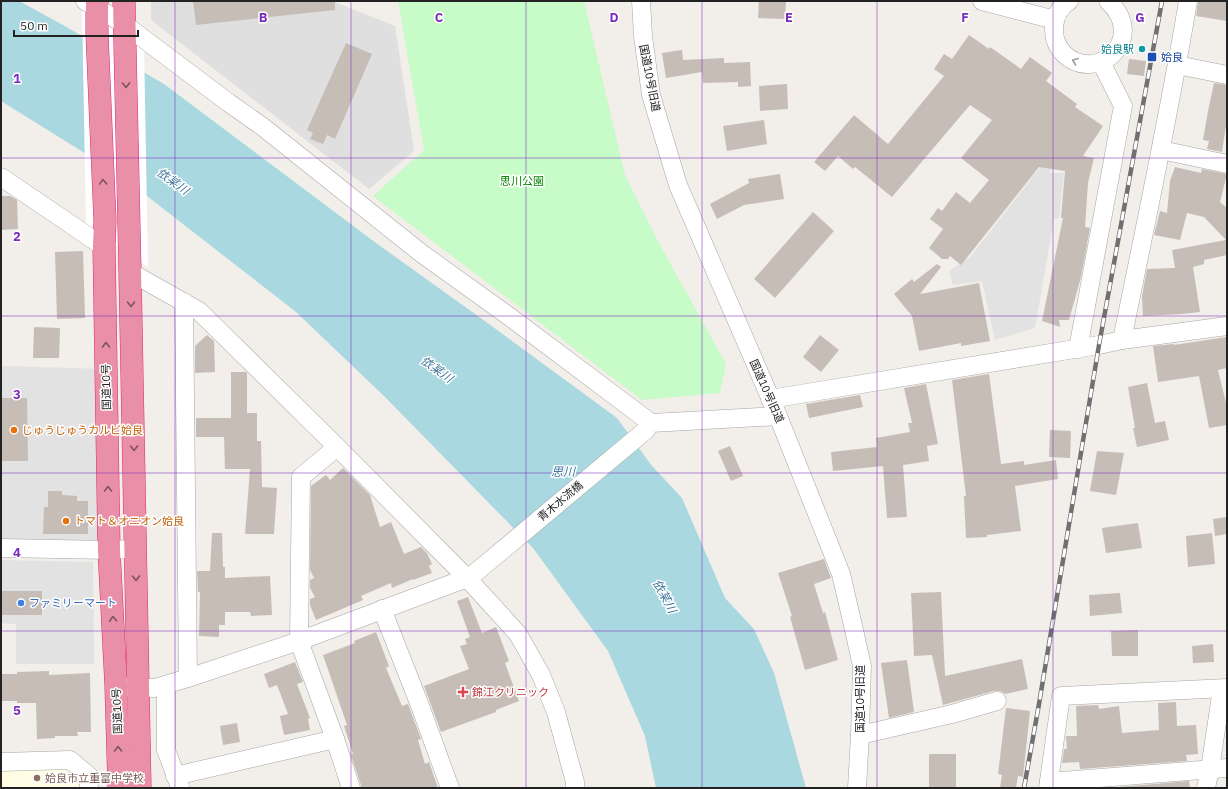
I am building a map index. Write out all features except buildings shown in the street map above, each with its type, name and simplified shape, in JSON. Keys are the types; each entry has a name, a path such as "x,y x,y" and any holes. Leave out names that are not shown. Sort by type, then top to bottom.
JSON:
{"highway":[{"path":"124,1 124,24"},
{"name":"国道10号","path":"93,3 97,34 105,222 104,247 109,550 116,686 119,788"},
{"name":"国道10号","path":"124,24 140,788"}],"street":[{"name":"国道10号旧道","path":"641,1 642,36 651,95 678,185 778,416 841,574 862,666 857,788"},
{"path":"982,1 1055,20"},
{"path":"1069,1 1060,10 1055,20 1054,31 1056,41 1068,58 1088,64 1101,62 1108,58 1115,52 1120,44 1123,35 1123,26 1117,3"},
{"path":"1122,340 1161,150 1188,1"},
{"path":"93,3 124,24 263,127 421,253 510,317 649,426 778,416"},
{"path":"1078,349 1123,106 1101,62"},
{"path":"1177,65 1227,75"},
{"path":"1161,150 1227,164"},
{"path":"1,177 104,247"},
{"path":"130,272 199,311 471,576 518,634 541,675 556,712 575,782 575,788"},
{"path":"184,302 188,678"},
{"path":"770,399 1078,349 1122,340 1227,326"},
{"name":"青木水流橋","path":"116,686 155,688 166,685 300,641 471,576 649,426"},
{"path":"337,447 301,477 300,641 336,739 351,788"},
{"path":"1,548 135,549"},
{"path":"382,609 419,703 450,788"},
{"path":"166,685 166,750 178,782 336,739"},
{"path":"1206,788 1219,768 1224,688 1061,696 1048,785 1219,768"},
{"path":"860,735 952,714 996,701"},
{"path":"1,762 70,760 89,776 89,788"}],"shaded area":[{"path":"151,1 332,1 395,26 414,151 369,189 151,20"},
{"path":"1053,151 1050,173 1064,173 1059,218 1054,219 1035,328 995,340 982,281 953,285 949,271 970,257"},
{"path":"1,366 106,369 109,550 1,548"},
{"path":"1,560 93,562 94,664 16,664 16,624 1,623"},
{"name":"姶良市立重富中学校","path":"1,768 64,768 81,788 1,788"}],"green space":[{"name":"思川公園","path":"398,1 584,1 625,175 659,243 726,364 720,393 642,400 373,196 424,150"}],"water":[{"name":"思川","path":"1,1 19,1 164,84 376,243 617,418 652,466 682,498 725,598 754,629 774,673 806,788 656,788 645,736 608,651 533,548 384,396 296,312 120,175 1,101"}],"pier":[{"path":"82,5 144,46 148,267 86,225"}],"railway":[{"path":"1024,788 1099,345 1162,1"}],"place":[{"name":"姶良駅","path":"1142,49"},
{"name":"姶良","path":"1152,57"},
{"name":"じゅうじゅうカルビ姶良","path":"14,430"},
{"name":"トマト＆オニオン姶良","path":"66,521"},
{"name":"ファミリーマート","path":"21,603"},
{"name":"錦江クリニック","path":"463,692"},
{"name":"姶良市立重富中学校","path":"37,778"}],"water label":[{"name":"依某川","path":"173,181"},
{"name":"依某川","path":"437,369"},
{"name":"依某川","path":"665,596"}]}
